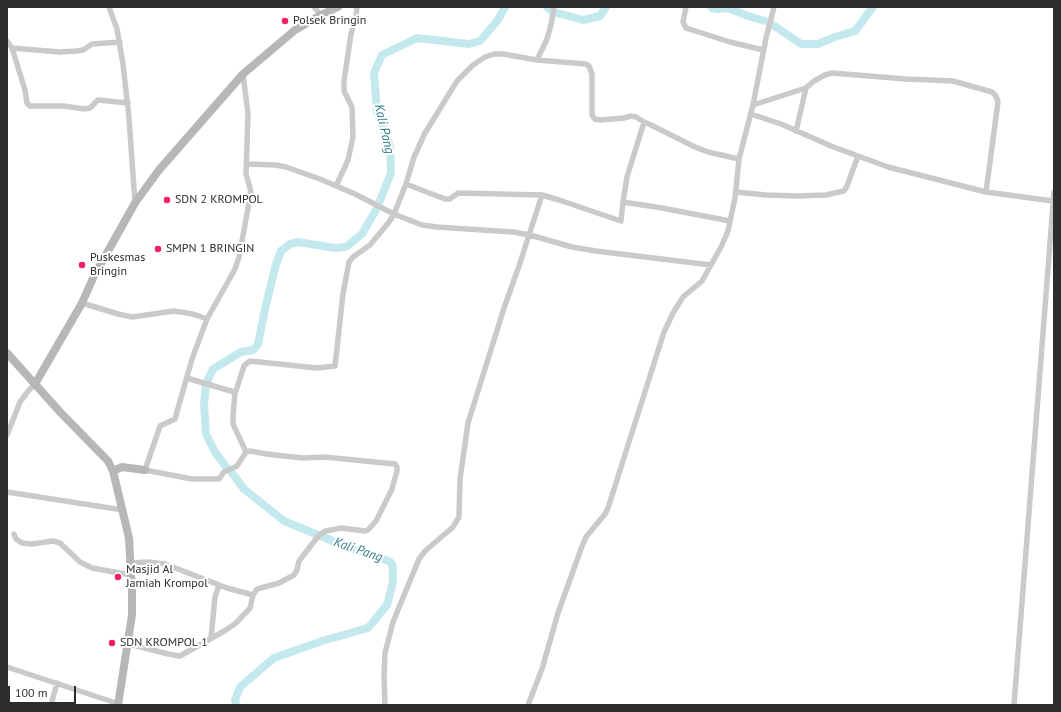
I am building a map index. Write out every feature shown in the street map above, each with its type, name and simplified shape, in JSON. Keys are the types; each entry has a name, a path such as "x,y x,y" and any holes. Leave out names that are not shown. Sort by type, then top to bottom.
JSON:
{"street":[{"path":"109,7 120,42 128,103 135,203"},
{"path":"314,7 321,15"},
{"path":"7,435 20,402 28,390 35,384 82,303 94,276 135,203 159,170 243,74 295,30 338,7"},
{"path":"336,186 348,160 353,137 352,107 344,91 344,81 351,34 357,7"},
{"path":"537,60 547,39 554,7"},
{"path":"686,7 683,22 686,28 730,42 763,50"},
{"path":"528,705 542,669 558,613 581,548 586,537 606,514 664,332 677,304 702,281 728,231 736,192 739,159 751,114 763,50 774,7"},
{"path":"7,41 12,48 30,106 64,106 84,109 90,108 98,100 128,103"},
{"path":"12,48 59,52 77,51 83,50 92,44 120,42"},
{"path":"246,452 234,424 233,416 235,392 240,382 244,366 250,362 317,368 335,366 343,294 349,262 353,257 370,245 382,232 394,214 424,133 457,81 473,65 485,57 494,54 503,54 537,60 586,64 589,66 592,74 592,115 595,119 601,120 631,116 639,118 644,122 651,124 695,147 708,152 739,159"},
{"path":"753,105 806,88 814,81 832,73 953,81 992,92 996,96 998,102 986,192"},
{"path":"145,470 160,426 175,419 192,359 207,319 232,276 239,257 243,227 251,192 246,174 248,114 243,74"},
{"path":"796,131 806,88"},
{"path":"751,114 781,124 888,167 986,192 1053,201"},
{"path":"406,184 445,199 450,199 458,193 542,195 621,221 627,177 644,122"},
{"path":"736,192 766,196 796,196 826,195 844,191 858,156"},
{"path":"247,164 276,165 286,167 336,186 394,214 422,224 437,227 530,234 572,247 711,265"},
{"path":"1014,705 1054,192"},
{"path":"385,705 384,676 386,653 393,622 419,559 453,527 459,517 460,479 468,423 504,308 542,195"},
{"path":"623,202 730,221"},
{"path":"82,303 118,314 132,316 174,311 193,314 207,319"},
{"path":"7,353 61,413 108,461 113,471 129,538 132,584 132,615 129,644 119,705 7,667"},
{"path":"187,378 235,392"},
{"path":"129,644 180,656 220,634 236,623 250,608 253,595 258,589 278,583 294,574 297,570 299,561 319,535 326,531 341,528 364,531 368,530 376,521 392,489 397,468 394,464 353,459 324,457 303,458 250,451 246,452"},
{"path":"113,471 122,467 145,470 192,480 219,479 224,472 237,466 246,452"},
{"path":"7,492 123,510"},
{"path":"14,534 16,539 22,543 32,544 53,541 60,544 80,562 92,568 131,575"},
{"path":"131,563 148,562 165,564 219,585 253,595"},
{"path":"211,638 215,596 219,585"},
{"path":"51,705 57,683"}],"waterway":[{"name":"Kali Pang","path":"379,203 391,173 390,146 377,111 374,73 382,55 417,38 469,44 480,41 498,20 505,7"},
{"name":"Kali Pang","path":"547,7 550,10"},
{"name":"Kali Pang","path":"557,13 583,20 600,16 606,7"},
{"name":"Kali Pang","path":"711,7 717,9 728,8 765,21"},
{"name":"Kali Pang","path":"773,25 801,44 818,44 855,31 873,7"},
{"name":"Kali Pang","path":"227,468 215,452 206,434 204,405 206,384 213,369 241,352 253,350 258,344 276,264 281,251 290,244 298,242 335,248 346,247 362,234 376,210"},
{"name":"Kali Pang","path":"232,473 244,489 284,521 345,546 389,561 392,564 393,570 393,582 387,605 368,628 322,641 274,658 240,687 235,700 236,705"}],"place":[{"name":"Polsek Bringin","path":"285,21"},
{"name":"SDN 2 KROMPOL","path":"167,200"},
{"name":"SMPN 1 BRINGIN","path":"158,249"},
{"name":"Puskesmas Bringin","path":"82,265"},
{"name":"Masjid Al Jamiah Krompol","path":"118,577"},
{"name":"SDN KROMPOL 1","path":"112,643"}]}
